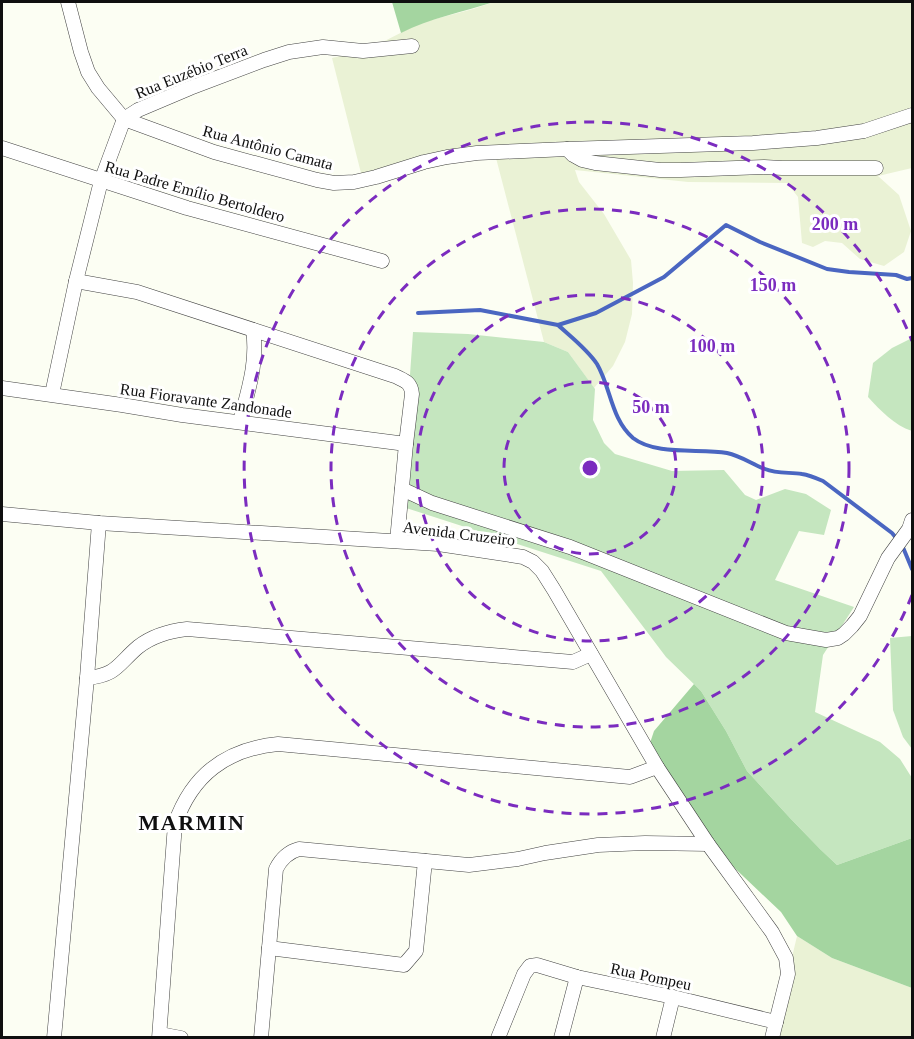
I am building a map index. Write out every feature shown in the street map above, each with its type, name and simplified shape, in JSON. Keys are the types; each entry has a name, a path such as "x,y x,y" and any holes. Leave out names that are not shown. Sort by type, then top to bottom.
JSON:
{"street":[{"name":"Rua Antônio Camata","path":"68,2 88,72 124,119 214,152 334,183 354,182 424,162 477,153 753,143 817,138 864,131 912,115"},
{"name":"Rua Euzébio Terra","path":"52,394 76,281 101,181 124,119 138,110 179,92 289,52 323,47 363,51 412,46"},
{"name":"Rua Padre Emílio Bertoldero","path":"2,148 187,208 382,261"},
{"path":"567,149 582,160 595,163 660,170 764,167 876,168"},
{"path":"76,281 137,292 407,381 412,387 412,394 397,541"},
{"path":"240,422 251,380 255,346 253,330"},
{"path":"255,346 268,335"},
{"name":"Rua Fioravante Zandonade","path":"2,388 182,415 406,444"},
{"path":"402,489 432,503 570,547 786,633 826,640 838,638 844,634 860,616 894,547 912,520"},
{"name":"Avenida Cruzeiro","path":"2,514 99,523 438,544 523,557 532,562 542,571 657,767 708,844 772,932 786,958 788,974 776,1022"},
{"path":"54,1038 99,523"},
{"path":"87,678 112,671 139,647 157,636 187,629 573,662 591,654"},
{"path":"181,1038 159,1036 174,824 184,801 198,782 206,773 227,758 252,748 278,744 630,777 657,767"},
{"path":"261,1038 276,869 289,853 299,849 469,865 598,845 708,844"},
{"path":"269,948 404,965 416,951 425,861"},
{"name":"Rua Pompeu","path":"498,1038 524,974 530,966 537,965 577,977 776,1022"},
{"path":"561,1038 577,977"},
{"path":"663,1038 673,997"},
{"path":"772,1038 776,1022"}],"green space":[{"path":"392,2 494,2 435,19 401,33"},
{"path":"494,2 912,2 912,168 878,176 899,195 911,231 904,252 884,266 860,259 842,243 825,241 813,247 802,243 798,197 787,183 688,182 575,170 579,182 604,214 631,260 632,314 625,342 613,366 594,388 568,352 544,342 496,158 470,160 374,180 364,185 332,58 369,49 420,23"},
{"path":"413,332 468,334 544,342 568,352 595,389 593,420 604,443 615,454 672,471 724,470 745,495 756,500 785,489 806,494 831,510 824,535 799,531 775,580 854,607 823,655 815,712 880,742 900,759 912,778 912,838 837,865 747,771 701,691 666,657 601,571 400,506"},
{"path":"912,338 912,431 894,421 868,397 873,363 892,348"},
{"path":"912,636 912,749 903,737 893,710 890,638"},
{"path":"694,684 701,691 726,731 747,771 837,865 912,838 912,988 832,958 797,936 781,912 723,857 648,749 654,731"},
{"path":"797,936 832,958 912,988 912,1037 773,1038"}],"waterway":[{"path":"418,313 480,310 558,325 596,313 664,277 726,225 760,242 827,269 912,278"},
{"path":"558,325 584,348 597,364 620,422 633,438 643,444 666,449 727,453 770,471 802,474 823,481 897,539"},
{"path":"902,545 912,569"}],"district":[{"name":"MARMIN","path":"192,822"}]}
